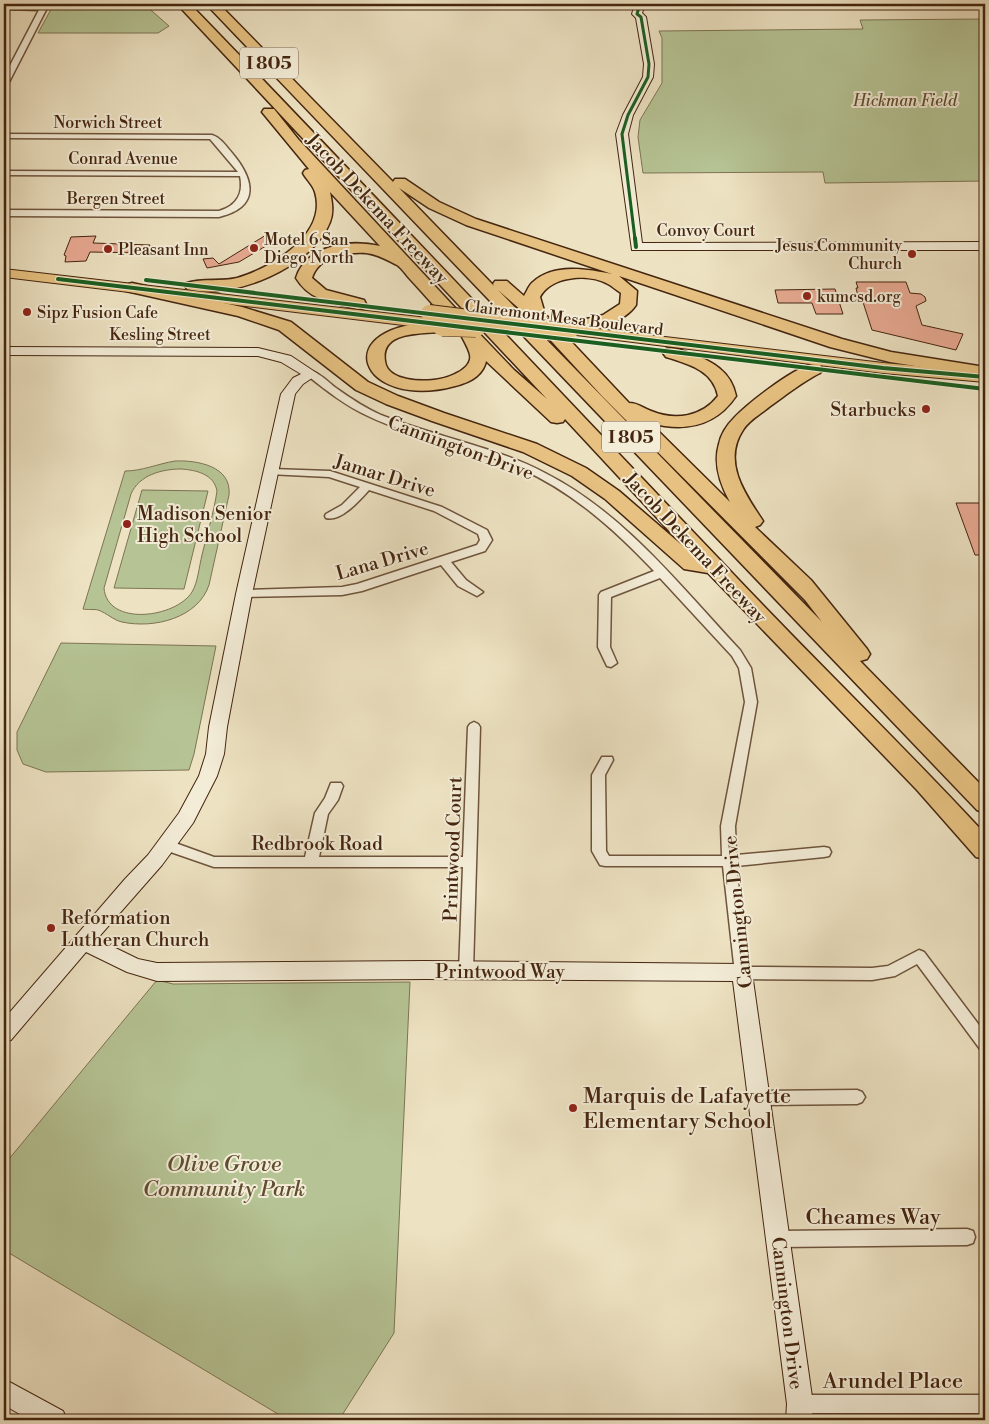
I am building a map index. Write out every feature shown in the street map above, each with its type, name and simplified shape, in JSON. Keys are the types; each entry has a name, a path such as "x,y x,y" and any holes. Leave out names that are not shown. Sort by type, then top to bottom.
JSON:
{"highway":[{"name":"Jacob Dekema Freeway","path":"183,4 322,148 714,568 918,777 985,850"},
{"name":"Jacob Dekema Freeway","path":"212,4 985,804"},
{"path":"228,52 262,104 293,142 418,277 471,329 548,411 636,484"},
{"path":"327,123 422,200 471,222 836,343 890,357 985,372"},
{"path":"193,286 245,281 278,266 301,251 314,237 322,222 326,206 323,192 312,177 293,142"},
{"path":"430,230 487,272 542,322 608,392 813,596"},
{"path":"358,304 323,295 311,289 304,278 307,266 330,253 352,248 366,248 389,254 418,277"},
{"path":"584,273 612,279 629,291 628,305 618,316 575,334 542,322 532,297 538,286 553,277 584,273"},
{"path":"132,288 242,312 285,326 362,386 392,400 438,417 530,448 579,472 612,495 691,564 714,568"},
{"path":"436,321 471,329 479,356 476,366 463,377 436,385 401,383 379,371 375,362 381,344 391,336 412,328 436,321"},
{"path":"608,392 637,412 666,421 696,420 716,411 727,396 722,378 708,367 672,352"},
{"path":"814,369 788,385 751,413 735,429 727,445 727,476 738,501 936,752"}],"main road":[{"name":"Clairemont Mesa Boulevard","path":"4,264 358,304 436,321"},
{"name":"Clairemont Mesa Boulevard","path":"4,273 436,321 542,322"},
{"name":"Clairemont Mesa Boulevard","path":"471,329 575,334 883,368 985,377"},
{"name":"Clairemont Mesa Boulevard","path":"575,334 672,352 962,388 985,389"}],"street":[{"path":"640,4 637,14 642,17 646,14 649,4"},
{"path":"4,8 45,6"},
{"path":"4,84 45,6"},
{"name":"Convoy Court","path":"642,17 649,64 648,77 628,115 622,134 636,247 985,246"},
{"path":"4,68 12,68"},
{"name":"Norwich Street","path":"4,136 212,136 239,167 242,174"},
{"name":"Conrad Avenue","path":"4,173 242,174"},
{"name":"Bergen Street","path":"4,213 228,213 240,204 246,189 246,178 242,174"},
{"name":"Kesling Street","path":"4,351 258,352 286,359 311,374"},
{"path":"7,1026 166,845 186,818 208,776 215,754 218,727 244,594 288,394 298,381 311,374"},
{"name":"Cannington Drive","path":"311,374 340,396 377,416 496,455 541,475 575,495 618,529 736,653 745,668 751,702 728,826 729,861 742,974 779,1239 799,1412"},
{"name":"Jamar Drive","path":"272,472 330,474 438,510 483,532"},
{"path":"330,516 346,507 367,486"},
{"name":"Lana Drive","path":"244,594 342,591 358,588 481,548 486,540 483,532"},
{"path":"443,560 462,583 478,592"},
{"path":"611,663 604,647 605,595 661,573"},
{"name":"Printwood Court","path":"466,971 474,727"},
{"path":"607,760 598,775 599,851 605,861 729,861 824,852"},
{"path":"310,862 322,813 331,800 336,786"},
{"name":"Redbrook Road","path":"166,845 214,862 471,862"},
{"name":"Printwood Way","path":"83,941 134,966 157,972 466,971 872,974 890,972 919,956 985,1044"},
{"path":"759,1098 856,1096"},
{"name":"Cheames Way","path":"779,1239 967,1237"},
{"path":"4,1391 54,1420"},
{"name":"Arundel Place","path":"799,1412 985,1404"}],"green space":[{"path":"54,4 144,4 169,26 158,33 38,33"},
{"name":"Hickman Field","path":"985,19 985,181 825,183 823,172 643,173 638,137 640,120 662,83 662,38 659,31 863,29 860,20"},
{"path":"175,461 193,462 211,467 225,477 228,485 229,495 209,585 203,596 195,606 185,613 161,622 148,624 122,622 98,610 83,609 125,471","holes":["166,470 198,472 208,477 215,485 217,491 197,579 192,592 184,601 172,608 158,612 129,613 117,609 108,600 104,588 131,494 140,482 152,474"]},
{"path":"142,490 208,491 184,589 114,588"},
{"path":"61,643 216,646 189,770 46,772 23,764 17,750 17,732"},
{"name":"Olive Grove Community Park","path":"157,980 173,984 410,982 394,1333 339,1420 288,1420 4,1250 4,1165"}],"building":[{"name":"Motel 6 San Diego North","path":"266,235 276,240 239,262 207,268 203,259 213,258 219,264"},
{"name":"Pleasant Inn","path":"96,236 93,243 150,245 147,253 90,252 86,261 65,262 66,256 64,255 71,237"},
{"path":"856,282 906,282 910,293 921,294 925,297 926,301 916,306 922,325 963,334 956,350 872,330 861,296 858,296"},
{"name":"kumcsd.org","path":"835,289 843,314 816,314 812,303 778,303 775,290"},
{"path":"956,503 985,503 985,555 975,555"}],"cycle path":[{"path":"636,247 622,134 628,115 648,77 649,64 641,17 637,14 640,4"},
{"path":"58,279 985,389"},
{"path":"146,280 883,368 985,377"}],"place":[{"name":"Motel 6 San Diego North","path":"254,248"},
{"name":"Pleasant Inn","path":"108,249"},
{"name":"Jesus Community Church","path":"912,254"},
{"name":"kumcsd.org","path":"807,296"},
{"name":"Sipz Fusion Cafe","path":"27,312"},
{"name":"Starbucks","path":"926,409"},
{"name":"Madison Senior High School","path":"127,524"},
{"name":"Reformation Lutheran Church","path":"51,928"},
{"name":"Marquis de Lafayette Elementary School","path":"573,1108"}]}
